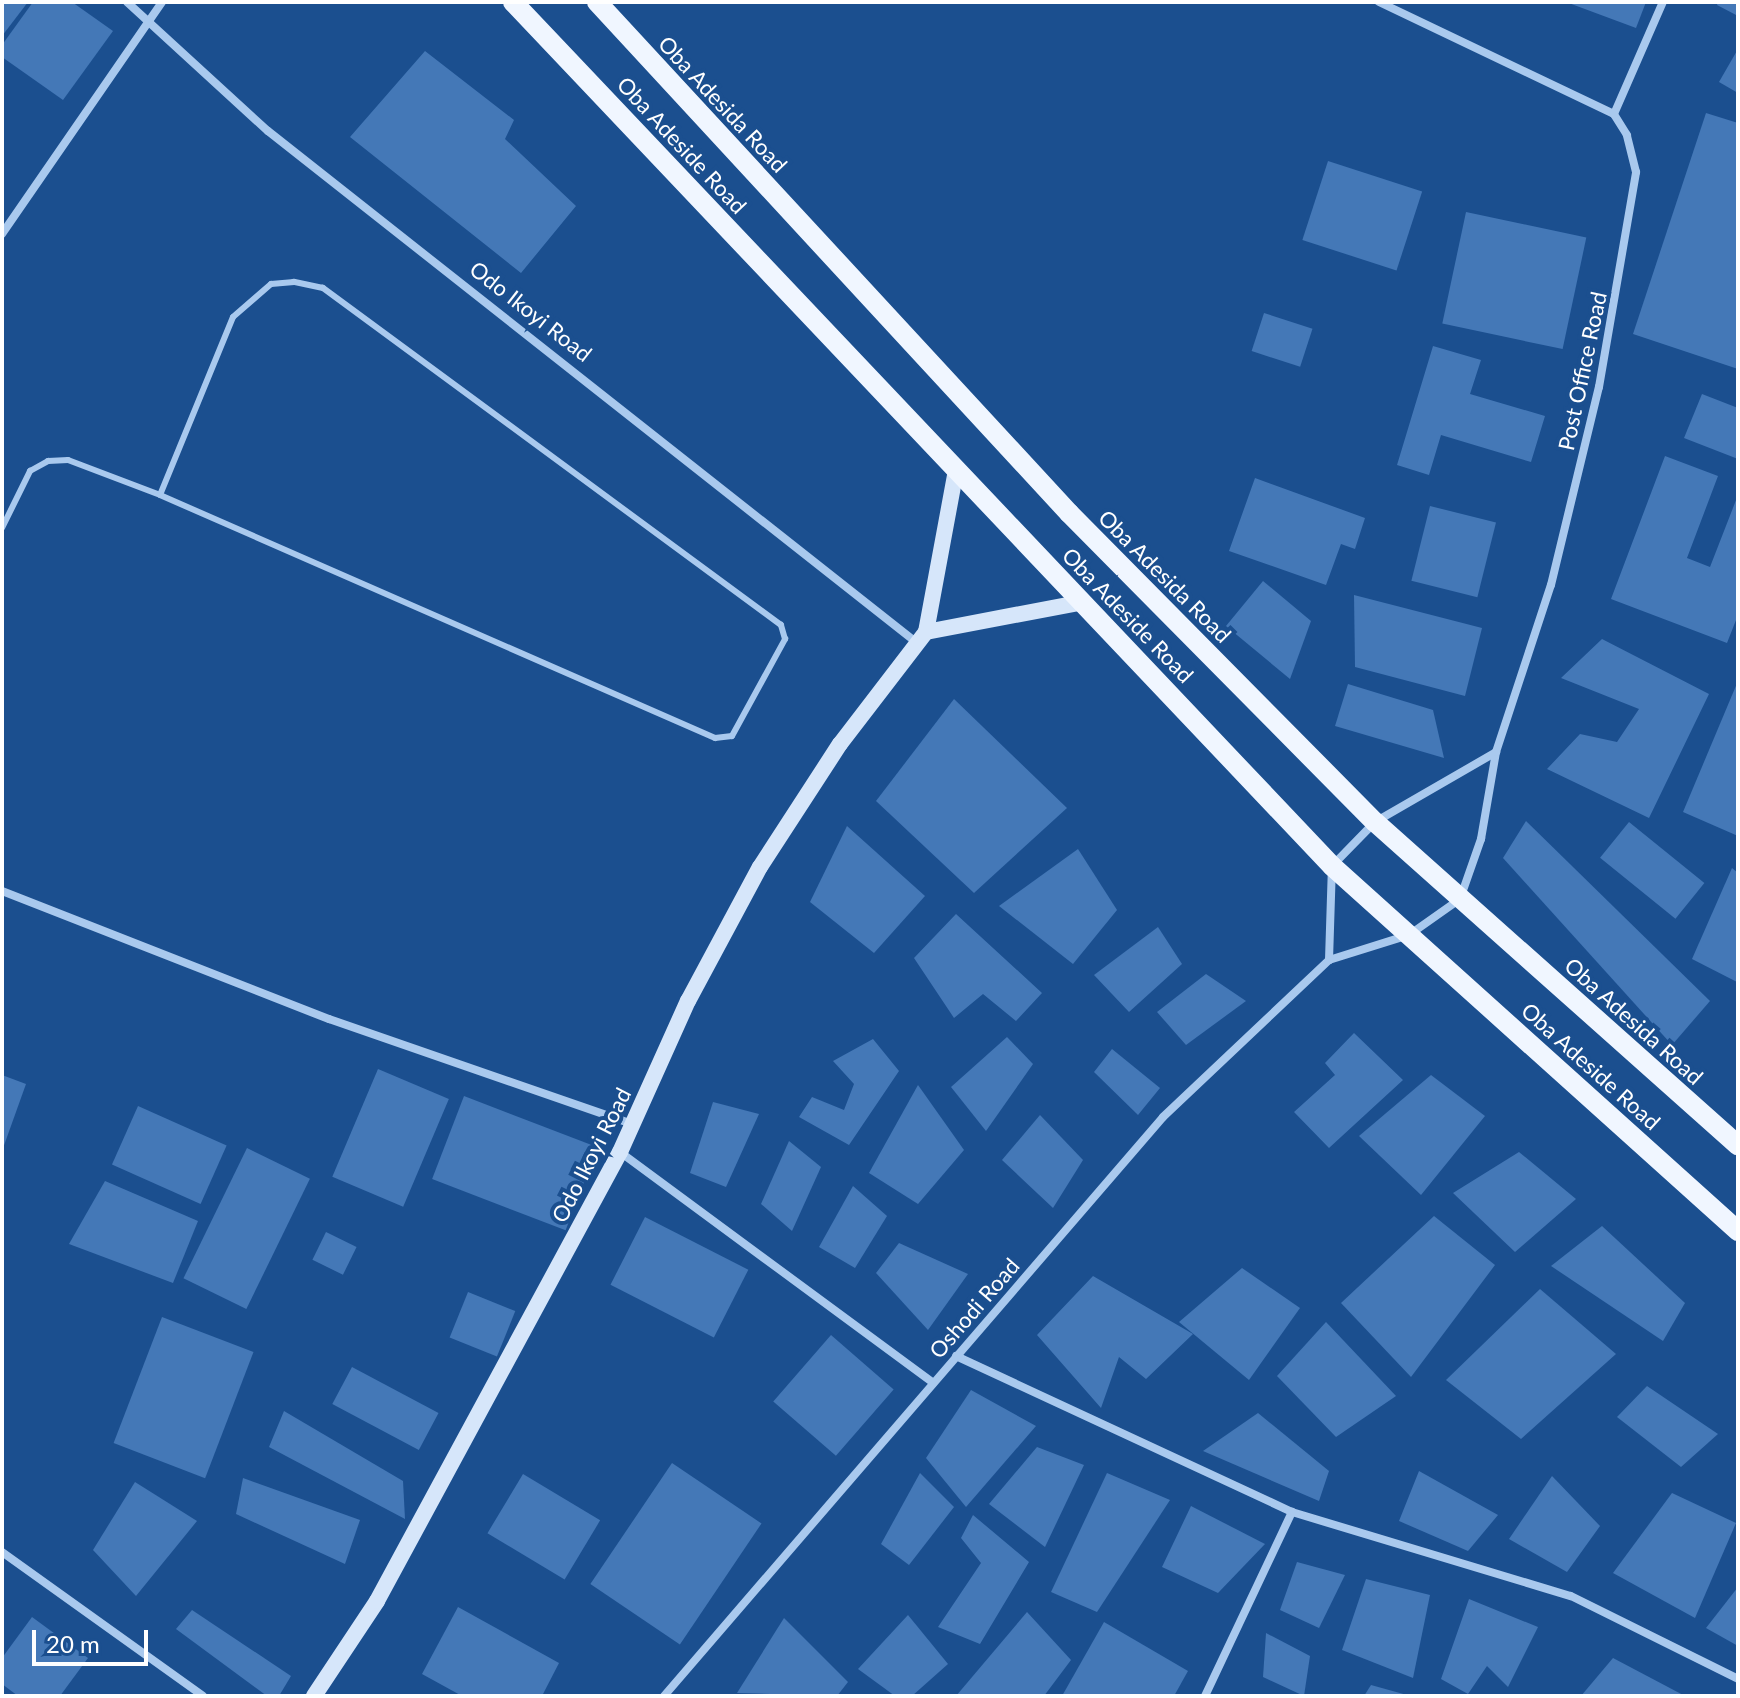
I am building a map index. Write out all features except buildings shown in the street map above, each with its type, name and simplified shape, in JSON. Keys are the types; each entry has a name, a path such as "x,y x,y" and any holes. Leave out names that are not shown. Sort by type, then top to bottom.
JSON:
{"main road":[{"name":"Oba Adeside Road","path":"513,2 1332,866 1738,1231"},
{"name":"Oba Adesida Road","path":"597,2 1069,513 1375,822 1738,1145"},
{"path":"956,470 922,638 1083,602"},
{"name":"Odo Ikoyi Road","path":"314,1696 377,1601 620,1152 688,1001 760,867 840,744 922,638"}],"street":[{"name":"Odo Ikoyi Road","path":"127,2 268,131 922,638"},
{"path":"2,234 162,2"},
{"path":"1379,2 1614,114 1663,2"},
{"name":"Post Office Road","path":"1460,899 1481,839 1496,752 1551,585 1625,258 1636,172 1627,135 1614,114"},
{"path":"1460,899 1409,935 1329,960 1332,866 1375,822 1496,752"},
{"path":"2,891 329,1019 633,1125"},
{"name":"Oshodi Road","path":"664,1696 1163,1117 1329,960"},
{"path":"620,1152 933,1383"},
{"path":"956,1356 1292,1512 1571,1596 1738,1679"},
{"path":"1205,1696 1292,1512"},
{"path":"2,1552 203,1696"}],"lane":[{"path":"2,528 18,486 30,471 48,461 68,460 160,495 715,738 732,736 785,639 781,625 323,288 294,282 271,284 233,317 160,495"}]}
